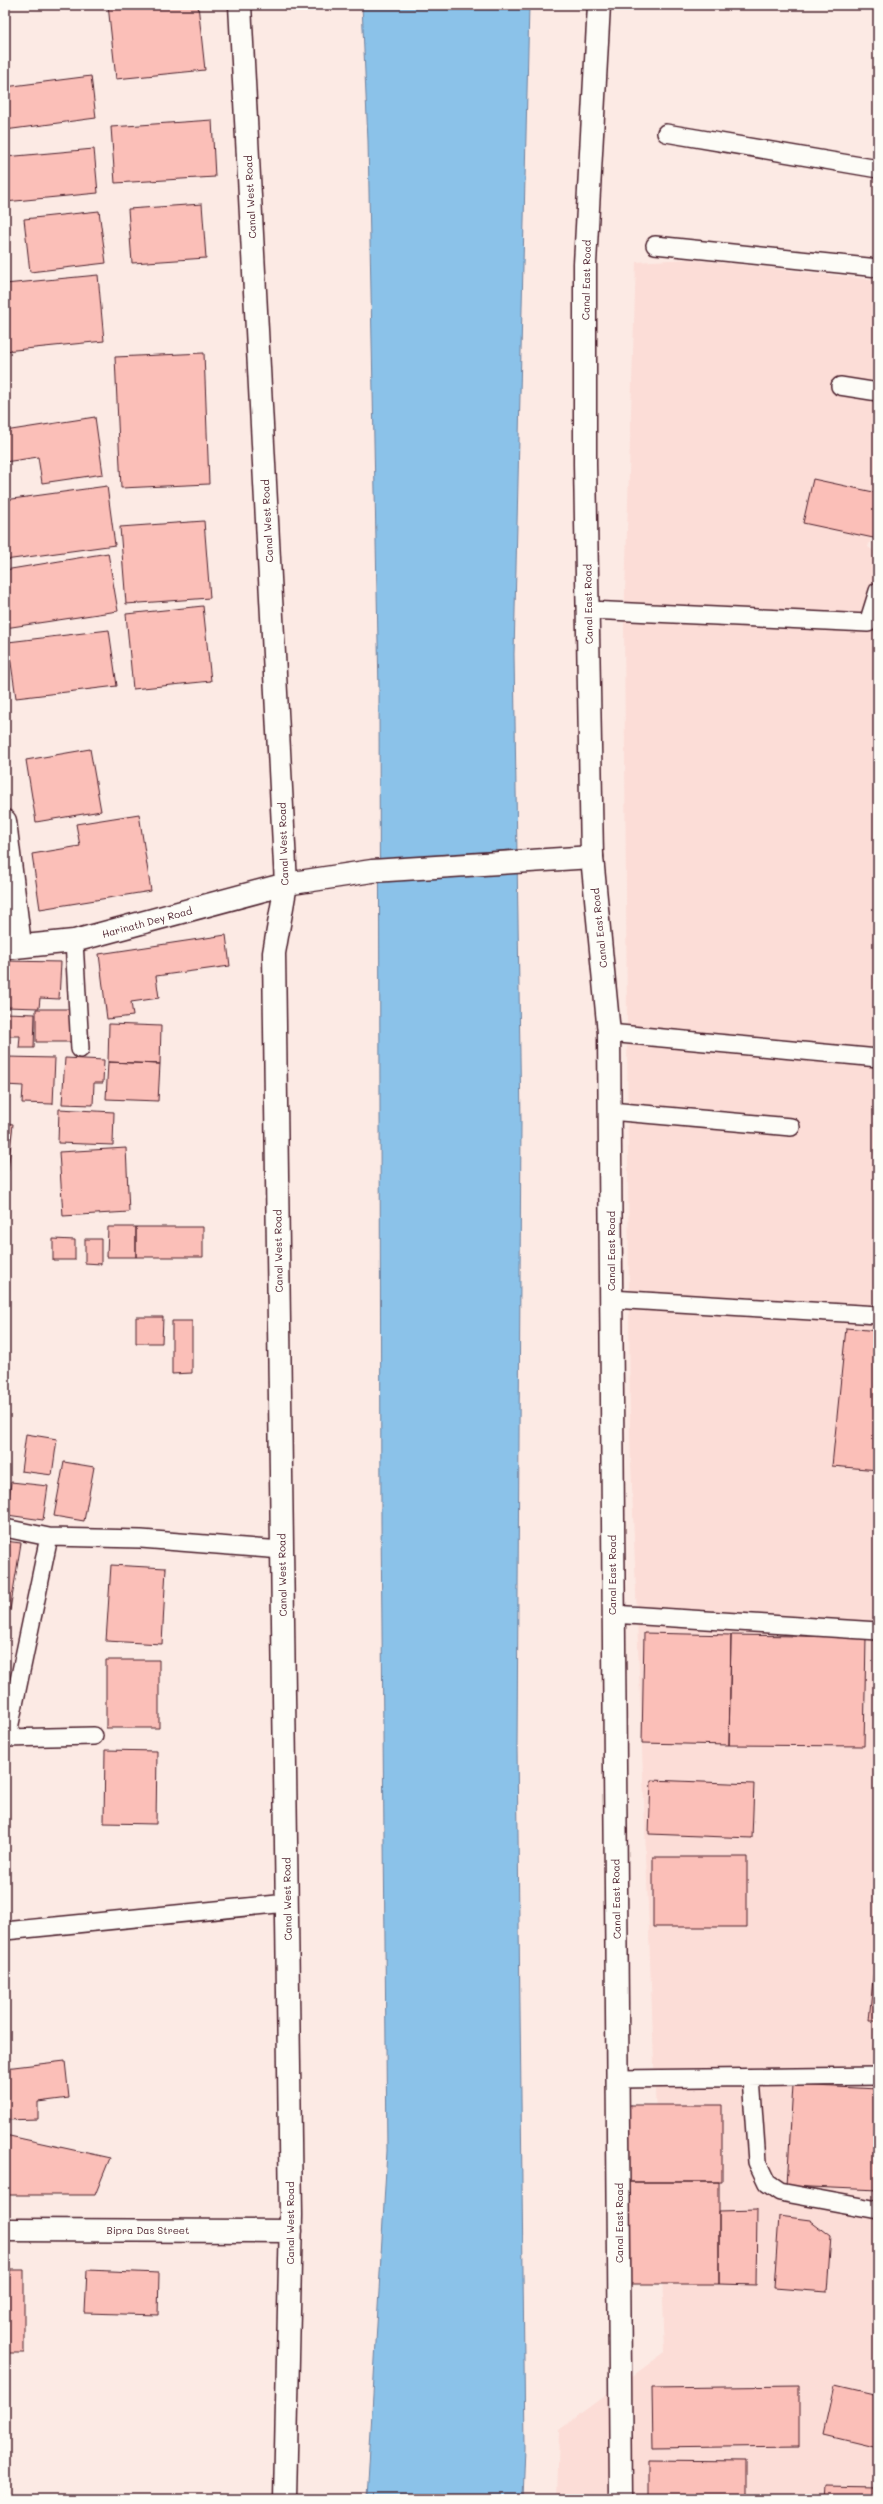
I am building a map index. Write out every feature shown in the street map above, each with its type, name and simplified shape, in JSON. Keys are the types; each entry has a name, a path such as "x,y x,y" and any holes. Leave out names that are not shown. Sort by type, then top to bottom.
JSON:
{"main road":[{"name":"Canal West Road","path":"240,5 286,884 274,953 291,2231 285,2499"},
{"name":"Canal East Road","path":"599,5 585,264 584,464 589,610 592,857 609,1033 612,1614 618,2079 621,2499"},
{"path":"5,821 13,947"},
{"name":"Harinath Dey Road","path":"13,947 74,942 286,884 328,877 372,871 592,857"},
{"name":"Bipra Das Street","path":"5,2230 291,2231"}],"lane":[{"path":"666,133 878,169"},
{"path":"655,245 878,268"},
{"path":"840,386 878,392"},
{"path":"589,610 868,623 878,590"},
{"path":"74,942 80,1049"},
{"path":"609,1033 878,1058"},
{"path":"610,1111 791,1127"},
{"path":"611,1299 878,1314"},
{"path":"5,1528 49,1538 141,1539 282,1550"},
{"path":"49,1538 6,1738 94,1736"},
{"path":"612,1614 878,1630"},
{"path":"5,1931 287,1903"},
{"path":"618,2079 878,2076"},
{"path":"751,2078 757,2162 766,2183 780,2192 878,2210"}],"shaded area":[{"path":"687,259 878,280 878,520 868,547 878,554 878,2499 557,2499 559,2430 665,2352 630,1435 624,622 636,262"}],"water":[{"path":"362,5 529,5 514,654 521,1122 517,1747 525,2447 523,2499 367,2499 387,2151 381,1522 379,691 368,141"}],"building":[{"path":"108,5 198,5 205,70 116,79"},
{"path":"91,76 96,118 5,130 5,87"},
{"path":"212,120 215,177 115,183 111,127"},
{"path":"94,149 98,193 5,202 5,157"},
{"path":"202,204 206,258 132,263 128,209"},
{"path":"99,211 106,263 30,272 24,219"},
{"path":"98,275 104,341 5,351 5,284"},
{"path":"204,353 209,484 121,488 115,357"},
{"path":"95,417 103,474 42,483 38,457 5,462 5,431"},
{"path":"813,479 878,493 878,539 803,523"},
{"path":"107,486 115,545 5,560 5,500"},
{"path":"204,521 210,598 126,604 120,527"},
{"path":"108,553 118,611 5,628 5,570"},
{"path":"203,606 211,681 133,689 126,614"},
{"path":"109,630 117,686 16,698 8,642"},
{"path":"90,749 101,811 36,822 26,760"},
{"path":"139,814 151,891 40,909 32,854 80,846 76,824"},
{"path":"226,935 230,966 156,976 159,998 131,1002 133,1016 107,1019 99,954"},
{"path":"5,961 61,962 59,999 40,998 39,1008 5,1007"},
{"path":"36,1009 72,1009 72,1042 36,1042"},
{"path":"5,1013 35,1014 34,1048 19,1048 20,1036 5,1036"},
{"path":"109,1024 161,1026 160,1064 108,1062"},
{"path":"6,1057 55,1058 53,1104 22,1103 23,1086 5,1085"},
{"path":"65,1058 104,1060 103,1083 94,1083 93,1105 62,1104"},
{"path":"108,1062 160,1064 158,1101 106,1099"},
{"path":"59,1109 114,1112 113,1145 58,1143"},
{"path":"5,1123 13,1124 8,1171 5,1171"},
{"path":"126,1148 129,1212 63,1216 59,1152"},
{"path":"108,1227 136,1227 136,1257 107,1257"},
{"path":"136,1227 203,1227 203,1257 136,1257"},
{"path":"53,1239 75,1240 75,1260 53,1260"},
{"path":"85,1239 101,1239 101,1264 85,1263"},
{"path":"136,1317 163,1317 162,1343 136,1343"},
{"path":"172,1321 192,1321 192,1373 172,1374"},
{"path":"846,1328 878,1331 878,1470 832,1466"},
{"path":"26,1434 57,1439 52,1475 21,1471"},
{"path":"64,1462 94,1467 84,1521 54,1516"},
{"path":"11,1482 48,1486 43,1520 7,1515"},
{"path":"5,1541 21,1543 10,1610 5,1610"},
{"path":"111,1565 166,1568 162,1644 106,1641"},
{"path":"644,1633 731,1635 729,1745 642,1743"},
{"path":"731,1635 866,1637 864,1746 729,1745"},
{"path":"106,1660 159,1660 159,1728 106,1728"},
{"path":"105,1750 157,1751 156,1824 104,1823"},
{"path":"651,1780 754,1784 752,1838 649,1834"},
{"path":"653,1857 747,1857 747,1927 653,1927"},
{"path":"878,1926 878,2021 869,2021"},
{"path":"65,2061 69,2098 38,2102 38,2119 5,2120 5,2068"},
{"path":"793,2085 878,2089 878,2190 787,2186"},
{"path":"628,2105 722,2105 722,2182 628,2182"},
{"path":"5,2135 110,2158 95,2195 5,2195"},
{"path":"628,2182 719,2182 719,2284 627,2284"},
{"path":"757,2210 756,2285 719,2284 719,2211"},
{"path":"779,2216 810,2220 831,2236 827,2292 774,2288"},
{"path":"5,2270 24,2270 24,2353 5,2353"},
{"path":"87,2270 159,2273 158,2315 85,2313"},
{"path":"835,2385 878,2395 878,2448 824,2435"},
{"path":"799,2386 799,2446 653,2448 652,2388"},
{"path":"649,2460 747,2461 747,2499 649,2499"},
{"path":"825,2486 878,2487 878,2499 824,2499"}]}
